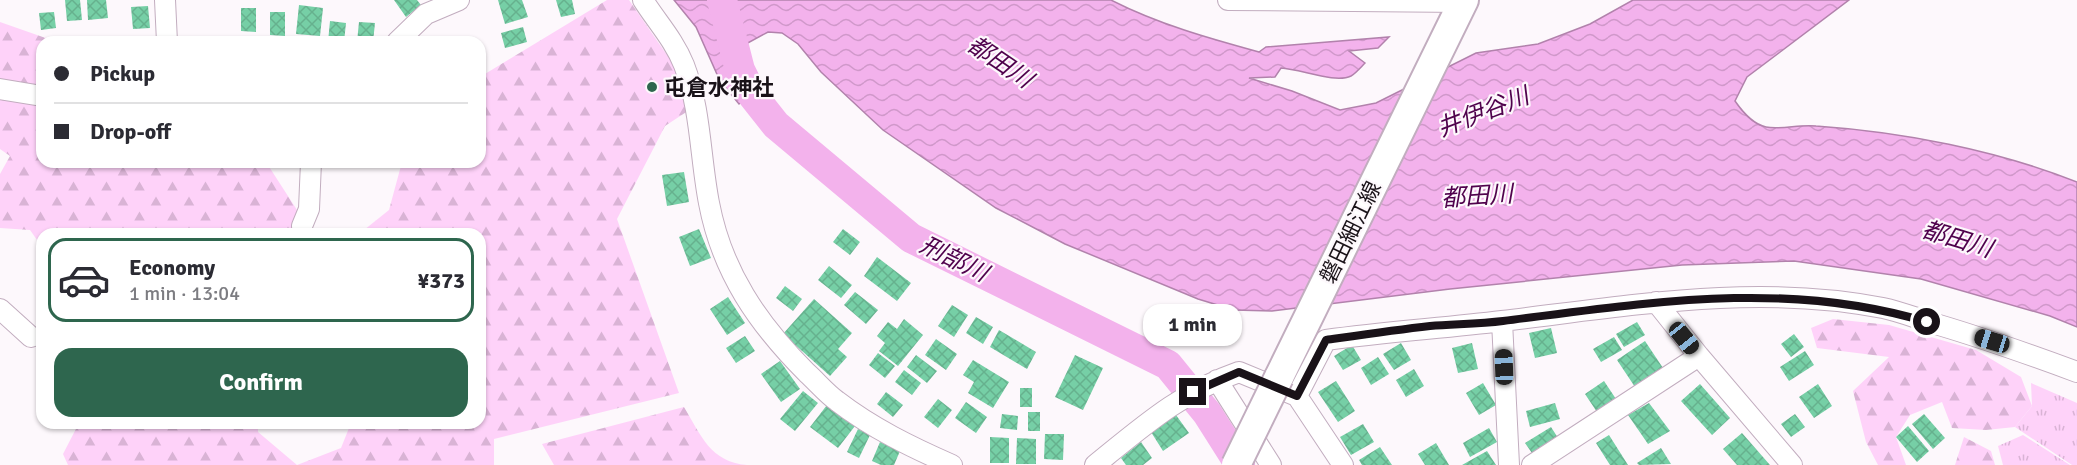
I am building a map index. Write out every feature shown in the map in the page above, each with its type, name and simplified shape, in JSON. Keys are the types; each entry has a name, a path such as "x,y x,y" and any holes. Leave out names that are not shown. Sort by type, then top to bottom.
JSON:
{"main road":[{"name":"磐田細江線","path":"1236,465 1288,386 1305,323 1461,6"}],"street":[{"path":"165,0 167,36"},
{"path":"403,36 426,14 459,0"},
{"path":"643,0 669,34 684,66 697,112 709,204 725,263 752,308 774,340 835,400 895,439 952,465"},
{"path":"1228,0 1461,6"},
{"path":"0,89 36,95"},
{"path":"302,226 309,208 311,168"},
{"path":"1288,386 1326,340 1431,326 1502,321 1579,309 1740,296 1790,297 1883,308 2014,348 2077,372"},
{"path":"1656,302 1792,465"},
{"path":"0,309 32,337"},
{"path":"1502,321 1509,465"},
{"path":"1532,465 1699,356"},
{"path":"1095,465 1177,400 1213,381 1239,372 1288,386 1342,465"},
{"path":"1213,381 1271,465"}],"green space":[{"path":"607,0 629,0 700,103 665,126 617,219 679,393 494,439 494,465 297,465 341,448 349,429 486,429 486,228 366,228 389,210 400,168 486,168 486,73"},
{"path":"0,22 40,36 36,36 36,168 270,168 297,210 292,228 36,228 36,238 30,230 0,228 0,174 10,156 0,149"},
{"path":"1833,319 1889,325 1976,350 2021,377 2032,406 2015,427 1986,430 1952,428 1942,402 1910,415 1896,437 1906,465 1878,465 1866,442 1853,391 1889,357 1817,348 1811,328"},
{"path":"2031,383 2077,403 2077,465 2072,465 2015,427 2032,406"},
{"path":"684,407 702,437 715,453 734,463 747,465 554,465 542,444"},
{"path":"76,429 258,429 258,432 297,465 68,465 63,454"},
{"path":"2023,435 2070,465 2003,465 1998,446"},
{"path":"1964,437 1991,451 1995,465 1955,465"}],"water":[{"path":"674,0 1111,0 1202,36 1259,52 1266,47 1389,37 1378,48 1349,51 1365,63 1351,76 1327,77 1281,68 1275,77 1249,78 1292,91 1340,110 1376,103 1476,53 1538,44 1590,24 1633,0 1849,0 1747,77 1735,101 1752,120 1766,127 1816,126 1849,129 1949,144 2014,161 2077,182 2077,327 2050,316 1921,279 1794,261 1682,265 1450,289 1272,311 1234,310 1198,299 1065,244 996,208 883,130 821,72 798,44 782,33 768,32 744,45 743,58 761,85 739,104 720,81 696,27"}],"building":[{"path":"65,0 80,0 82,20 67,21"},
{"path":"87,0 106,0 108,18 88,20"},
{"path":"394,0 417,0 421,5 406,17"},
{"path":"498,0 522,0 528,17 505,24"},
{"path":"556,0 572,0 575,14 561,17"},
{"path":"299,5 323,8 320,36 296,34"},
{"path":"148,6 150,28 133,29 131,7"},
{"path":"241,8 256,8 256,32 241,31"},
{"path":"54,12 56,28 41,30 39,13"},
{"path":"270,12 285,12 285,36 270,35"},
{"path":"330,21 346,23 345,36 329,36"},
{"path":"359,22 375,23 374,36 358,36"},
{"path":"523,27 527,42 505,48 501,33"},
{"path":"684,172 689,202 667,206 662,175"},
{"path":"699,229 711,258 690,266 679,237"},
{"path":"843,229 860,242 850,255 833,242"},
{"path":"877,257 911,283 897,301 864,276"},
{"path":"829,266 852,285 841,298 818,280"},
{"path":"785,286 802,299 793,311 776,298"},
{"path":"855,292 878,310 866,324 844,305"},
{"path":"728,297 745,323 727,335 710,309"},
{"path":"814,299 852,333 838,349 847,357 830,376 783,334"},
{"path":"952,305 968,315 954,337 938,326"},
{"path":"976,317 993,327 983,344 966,333"},
{"path":"904,319 923,335 898,366 879,351 885,343 877,336 888,322 897,329"},
{"path":"1637,322 1645,335 1624,347 1616,334"},
{"path":"1551,328 1557,353 1535,358 1529,333"},
{"path":"999,330 1036,352 1027,369 990,347"},
{"path":"1794,334 1804,347 1791,357 1781,344"},
{"path":"745,336 755,351 736,363 726,348"},
{"path":"1614,337 1622,350 1601,362 1593,349"},
{"path":"936,339 957,354 946,370 925,355"},
{"path":"1645,341 1663,368 1635,387 1617,360"},
{"path":"1401,343 1411,360 1394,370 1383,354"},
{"path":"1472,343 1478,369 1458,373 1452,348"},
{"path":"1352,345 1361,360 1343,370 1334,356"},
{"path":"1805,351 1814,365 1789,381 1780,367"},
{"path":"878,353 895,366 885,378 869,365"},
{"path":"916,355 937,371 927,383 907,367"},
{"path":"1075,355 1103,368 1083,410 1055,397"},
{"path":"1378,357 1389,374 1371,385 1361,368"},
{"path":"973,360 1009,382 993,408 968,393 974,382 963,375"},
{"path":"780,361 800,389 781,402 761,374"},
{"path":"1414,369 1424,386 1406,397 1396,380"},
{"path":"904,370 921,383 912,395 895,382"},
{"path":"1336,381 1355,411 1338,422 1318,392"},
{"path":"1604,381 1618,402 1599,415 1585,394"},
{"path":"1483,383 1496,405 1479,415 1466,393"},
{"path":"1700,384 1730,418 1712,435 1681,401"},
{"path":"1818,384 1832,406 1814,418 1799,397"},
{"path":"1020,388 1032,388 1032,407 1020,407"},
{"path":"803,391 818,403 795,431 780,419"},
{"path":"886,392 903,405 893,417 877,404"},
{"path":"938,399 952,410 938,428 924,417"},
{"path":"966,402 987,417 976,433 955,418"},
{"path":"1555,403 1560,419 1530,427 1526,411"},
{"path":"1649,403 1670,431 1648,444 1628,415"},
{"path":"827,405 855,426 838,448 810,427"},
{"path":"1028,412 1040,412 1040,431 1028,431"},
{"path":"1002,414 1018,416 1017,430 1000,428"},
{"path":"1795,414 1805,427 1791,437 1781,424"},
{"path":"1924,414 1945,438 1933,449 1912,424"},
{"path":"1176,415 1189,433 1163,451 1151,432"},
{"path":"1363,424 1374,442 1351,455 1340,437"},
{"path":"1908,426 1929,451 1917,462 1896,437"},
{"path":"1551,427 1560,441 1534,456 1525,443"},
{"path":"1489,428 1497,442 1470,457 1463,443"},
{"path":"858,429 870,435 859,458 847,452"},
{"path":"1742,433 1770,465 1737,465 1723,449"},
{"path":"1045,434 1064,434 1063,460 1044,459"},
{"path":"1609,435 1628,465 1610,465 1596,443"},
{"path":"990,437 1009,438 1009,463 990,463"},
{"path":"1017,438 1036,439 1036,464 1016,464"},
{"path":"880,442 900,451 894,465 881,465 872,461"},
{"path":"1141,442 1152,458 1143,465 1126,465 1121,458"},
{"path":"1436,443 1449,465 1425,465 1418,454"},
{"path":"1380,447 1392,465 1362,465 1359,460"},
{"path":"1661,448 1671,464 1639,465 1637,463"},
{"path":"1487,451 1496,465 1462,465"}],"waterway":[{"name":"刑部川","path":"722,0 740,70 753,96 776,125 911,238 1168,365 1207,413 1240,465"}],"place":[{"name":"屯倉水神社","path":"652,87"}],"route":[{"path":"1193,392 1239,372 1297,396 1326,340 1431,326 1502,321 1579,309 1740,296 1790,297 1883,308 1927,322"}],"water label":[{"name":"都田川","path":"1000,62"},
{"name":"井伊谷川","path":"1483,112"},
{"name":"都田川","path":"1477,196"},
{"name":"都田川","path":"1957,239"}]}
